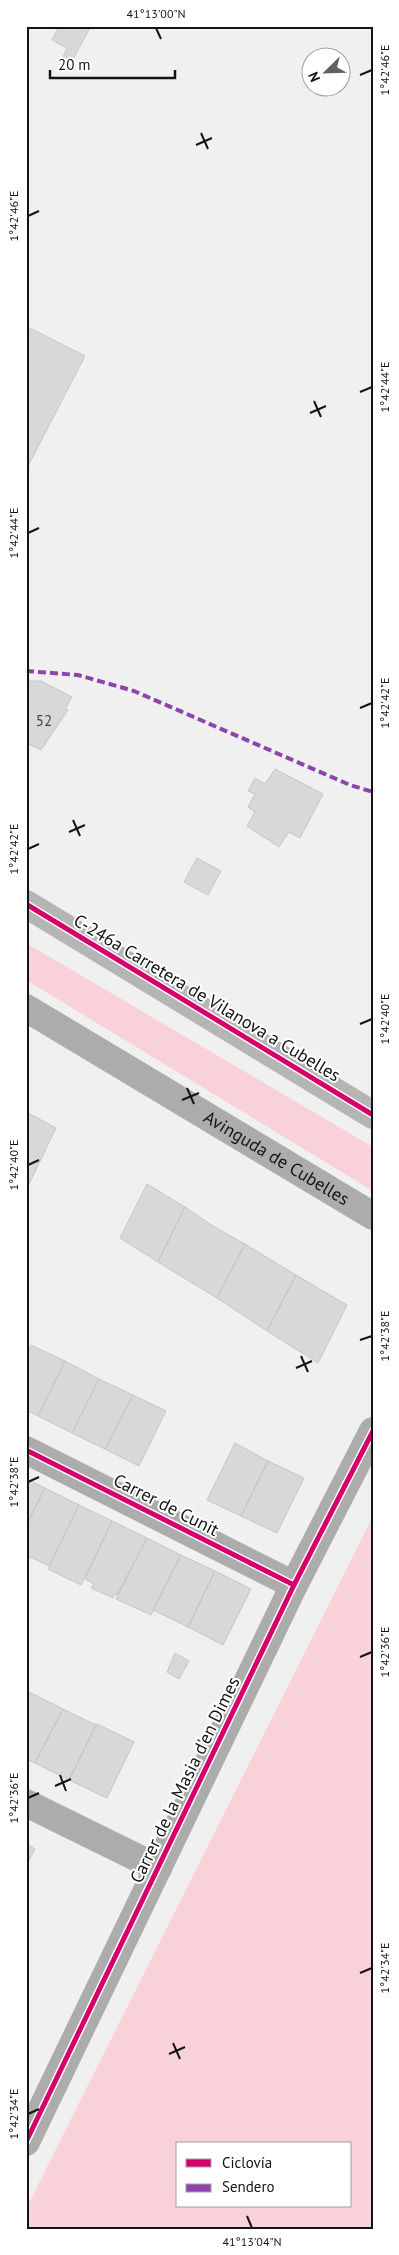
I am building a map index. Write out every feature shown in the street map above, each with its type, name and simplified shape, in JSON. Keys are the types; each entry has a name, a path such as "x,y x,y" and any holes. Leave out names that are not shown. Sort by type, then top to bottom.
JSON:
{"street":[{"name":"C-246a Carretera de Vilanova a Cubelles","path":"26,904 373,1114"},
{"name":"Avinguda de Cubelles","path":"26,1008 373,1216"},
{"name":"Carrer de la Masia d'en Dimes","path":"26,2142 294,1585 373,1431"},
{"name":"Carrer de Cunit","path":"26,1450 294,1585"},
{"path":"26,1803 158,1868"}],"shaded area":[{"path":"26,943 373,1147 373,1191 26,980"},
{"path":"373,1516 373,2229 26,2229 26,2209"}],"building":[{"path":"59,26 91,26 72,61 63,57 67,48 52,40"},
{"path":"26,326 85,356 27,468 26,468"},
{"path":"26,681 41,681 72,697 65,709 68,710 41,750 26,743"},
{"path":"275,769 323,794 300,838 289,832 279,847 247,826 255,812 248,807 255,794 248,791 255,778 265,784"},
{"path":"197,858 221,871 208,895 184,882"},
{"path":"26,1112 56,1128 29,1184 26,1183"},
{"path":"147,1184 185,1207 158,1262 120,1238"},
{"path":"185,1207 216,1228 245,1244 217,1298 158,1262"},
{"path":"245,1244 296,1275 267,1331 217,1298"},
{"path":"296,1275 347,1305 318,1363 267,1331"},
{"path":"31,1345 65,1361 38,1416 26,1410 26,1355"},
{"path":"65,1361 99,1379 72,1433 38,1416"},
{"path":"99,1379 133,1395 105,1449 72,1433"},
{"path":"133,1395 166,1411 139,1466 105,1449"},
{"path":"235,1443 268,1461 241,1516 207,1500"},
{"path":"268,1461 304,1478 277,1533 241,1516"},
{"path":"26,1479 45,1488 26,1526"},
{"path":"45,1488 79,1505 49,1566 26,1555 26,1526"},
{"path":"79,1505 112,1521 81,1585 48,1569"},
{"path":"112,1521 147,1538 117,1595 114,1594 113,1598 91,1588 94,1584 85,1579"},
{"path":"147,1538 181,1555 151,1615 116,1599"},
{"path":"181,1555 215,1571 188,1627 153,1610"},
{"path":"215,1571 251,1589 223,1645 188,1627"},
{"path":"175,1653 189,1661 179,1679 167,1672"},
{"path":"29,1692 63,1709 35,1763 26,1759 26,1697"},
{"path":"63,1709 96,1725 69,1780 35,1763"},
{"path":"97,1724 134,1742 107,1798 69,1780"},
{"path":"26,1844 35,1849 26,1866"}],"marked path":[{"path":"26,671 78,675 134,691 350,785 373,792"}],"cycle path":[{"path":"26,904 373,1115"},
{"path":"26,2142 294,1585 373,1431"},
{"path":"26,1450 294,1585"}]}
